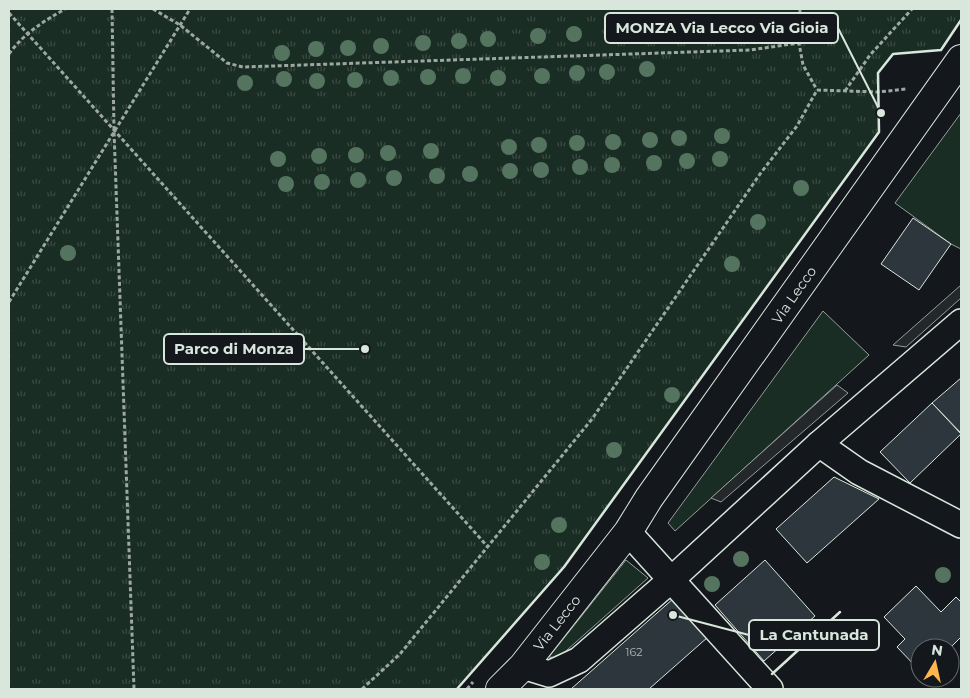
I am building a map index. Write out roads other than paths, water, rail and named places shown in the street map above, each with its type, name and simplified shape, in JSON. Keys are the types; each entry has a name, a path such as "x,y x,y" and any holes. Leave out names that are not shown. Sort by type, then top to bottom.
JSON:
{"main road":[{"name":"Via Lecco","path":"500,689 523,666 628,532 649,498 961,59"}],"street":[{"name":"Via Lecco","path":"523,666 549,674 579,660 672,579 819,444 961,322"},
{"path":"819,444 859,472 961,525"},
{"path":"628,532 770,689"}],"place":[{"name":"MONZA Via Lecco Via Gioia","path":"881,113"},
{"name":"Parco di Monza","path":"365,349"},
{"name":"La Cantunada","path":"673,615"}]}
